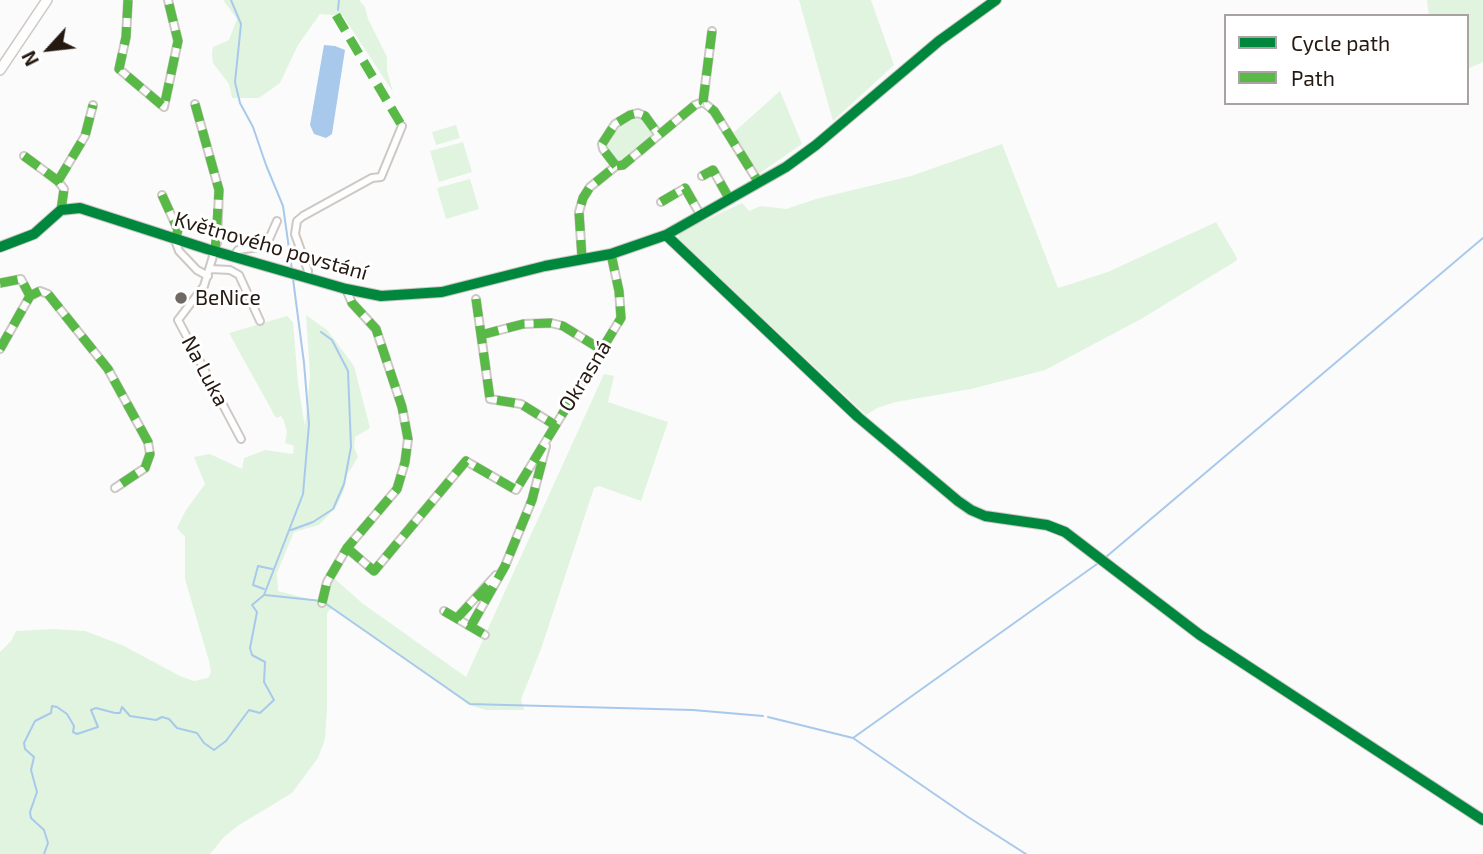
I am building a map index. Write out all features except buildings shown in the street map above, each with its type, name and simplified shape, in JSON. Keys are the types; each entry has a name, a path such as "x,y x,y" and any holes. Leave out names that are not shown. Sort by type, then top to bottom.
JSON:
{"street":[{"path":"0,70 47,0"},
{"path":"128,0 126,37 119,69 164,107 178,41 167,0"},
{"name":"Květnového povstání","path":"61,210 80,208 175,240 346,289 381,296 442,292 582,258 611,254 666,235 807,153 939,41 996,0"},
{"path":"703,102 712,31"},
{"path":"703,102 714,111 759,183"},
{"path":"582,258 579,212 590,187 616,166 623,165 695,105 703,102"},
{"name":"Na Luka","path":"195,104 219,190 215,251 210,273 177,320 242,439"},
{"path":"58,181 85,135 93,105"},
{"path":"616,166 602,144 615,124 638,113 645,116 658,134"},
{"path":"305,276 308,271 295,234 297,221 372,178 381,177 402,126"},
{"path":"0,247 34,234 61,210 64,190 58,181 24,156"},
{"path":"702,176 713,170 730,200"},
{"path":"661,201 685,188 701,216"},
{"path":"162,195 178,230 175,240"},
{"path":"233,257 238,250 266,246 277,221"},
{"path":"666,235 858,417 964,506 985,516 1047,525 1065,532 1199,635 1483,820"},
{"name":"Květnového povstání","path":"175,240 178,251 197,270 210,273"},
{"name":"Okrasná","path":"516,490 621,318 619,290 611,254"},
{"path":"210,273 230,270 239,275 260,320"},
{"path":"0,283 21,279 30,296"},
{"path":"322,602 327,582 347,548 397,489 408,439 402,407 376,329 352,303 346,289"},
{"path":"0,349 30,296 40,291 48,294 108,369 148,442 149,458 145,468 115,488"},
{"path":"476,299 490,399 521,404 555,425"},
{"path":"481,335 523,324 551,323 563,326 603,350"},
{"path":"471,626 505,566 531,500 549,437"},
{"path":"347,548 374,571 466,461 531,500"},
{"path":"457,618 505,566"},
{"path":"444,611 485,635"}],"green space":[{"path":"223,0 359,0 365,7 387,57 387,70 393,92 343,16 320,14 298,45 280,83 259,98 232,98 229,84 213,63 212,53 213,47 229,40 237,19"},
{"path":"799,0 871,0 894,65 833,121"},
{"path":"1427,0 1483,0 1483,62 1469,68 1469,14 1429,14"},
{"path":"780,91 802,144 757,175 732,134"},
{"path":"637,117 642,118 653,133 652,138 624,161 617,161 607,150 607,140 617,128"},
{"path":"456,125 460,138 436,145 432,132"},
{"path":"463,142 472,172 439,182 430,151"},
{"path":"1002,144 1058,288 1108,272 1216,222 1237,258 1236,261 1141,319 1045,370 971,389 896,402 866,415 678,239 680,232 742,203 749,211 761,206 786,209 911,176"},
{"path":"470,179 479,209 446,219 437,188"},
{"path":"306,315 327,330 354,366 370,428 355,437 354,447 358,457 347,475 336,507 319,525 294,532 277,573 278,591 317,601 325,600 334,578 362,603 466,677 604,374 614,376 608,402 668,422 641,501 599,486 594,488 541,649 521,699 524,710 486,710 469,705 333,609 329,610 325,739 318,758 292,793 239,825 224,837 210,854 0,854 0,652 16,631 85,631 122,645 180,676 194,681 208,678 211,672 209,661 185,579 185,537 177,528 205,484 194,457 210,454 242,469 244,458 265,450 293,454 294,446 285,443 287,432 284,421 281,416 276,418 229,333 287,316 293,322 305,427 310,375"}],"water":[{"path":"324,45 345,50 332,134 326,138 314,134 310,125"}],"waterway":[{"path":"231,0 241,24 235,82 240,103 253,127 283,206 292,270"},
{"path":"338,10 339,0"},
{"path":"1106,557 1483,238"},
{"path":"44,854 48,843 44,830 31,818 30,812 37,792 31,770 34,757 25,749 24,743 35,721 51,713 52,706 67,714 74,726 73,732 77,734 98,727 91,710 96,708 120,713 122,707 130,716 169,719 177,728 197,733 204,743 214,750 226,741 249,710 260,713 274,700 264,682 265,662 252,655 250,648 257,612 252,605 264,595 303,494 309,424 293,279"},
{"path":"291,530 313,522 333,509 344,484 351,447 348,371 332,340 321,332"},
{"path":"853,738 1097,564"},
{"path":"264,589 253,585 258,566 272,569"},
{"path":"265,595 322,601 470,704 693,710 763,716"},
{"path":"768,717 853,738 1026,854"}],"marked path":[{"path":"128,0 126,37 119,69 164,107 178,41 168,0"},
{"path":"336,15 402,126"},
{"path":"712,31 703,102 714,111 759,183"},
{"path":"582,258 579,212 590,187 616,166 623,165 695,105 703,102"},
{"path":"195,104 219,190 215,252"},
{"path":"58,181 85,136 93,105"},
{"path":"616,166 602,144 615,124 638,113 645,116 658,134"},
{"path":"24,156 58,181 64,189 61,210"},
{"path":"702,176 713,170 730,200"},
{"path":"661,202 685,188 701,216"},
{"path":"162,195 178,230 175,240"},
{"path":"347,548 374,571 466,461 516,490 621,318 619,291 611,254"},
{"path":"0,283 21,279 30,296"},
{"path":"322,603 327,582 347,548 397,489 408,439 402,407 376,329 352,303 346,289"},
{"path":"0,349 30,296 40,291 48,294 108,369 148,442 150,454 145,468 115,488"},
{"path":"476,299 490,399 521,404 555,425"},
{"path":"481,335 523,324 551,323 563,326 602,350"},
{"path":"471,626 505,566 532,500 544,454"},
{"path":"457,618 491,582"},
{"path":"444,611 485,635"}],"cycle path":[{"path":"0,247 34,234 61,210 80,208 207,249 346,289 381,296 442,292 545,266 611,254 666,235 786,167 939,41 996,0"},
{"path":"666,235 858,417 958,501 985,516 1047,525 1065,532 1200,635 1483,820"}],"place":[{"name":"BeNice","path":"181,298"}]}
